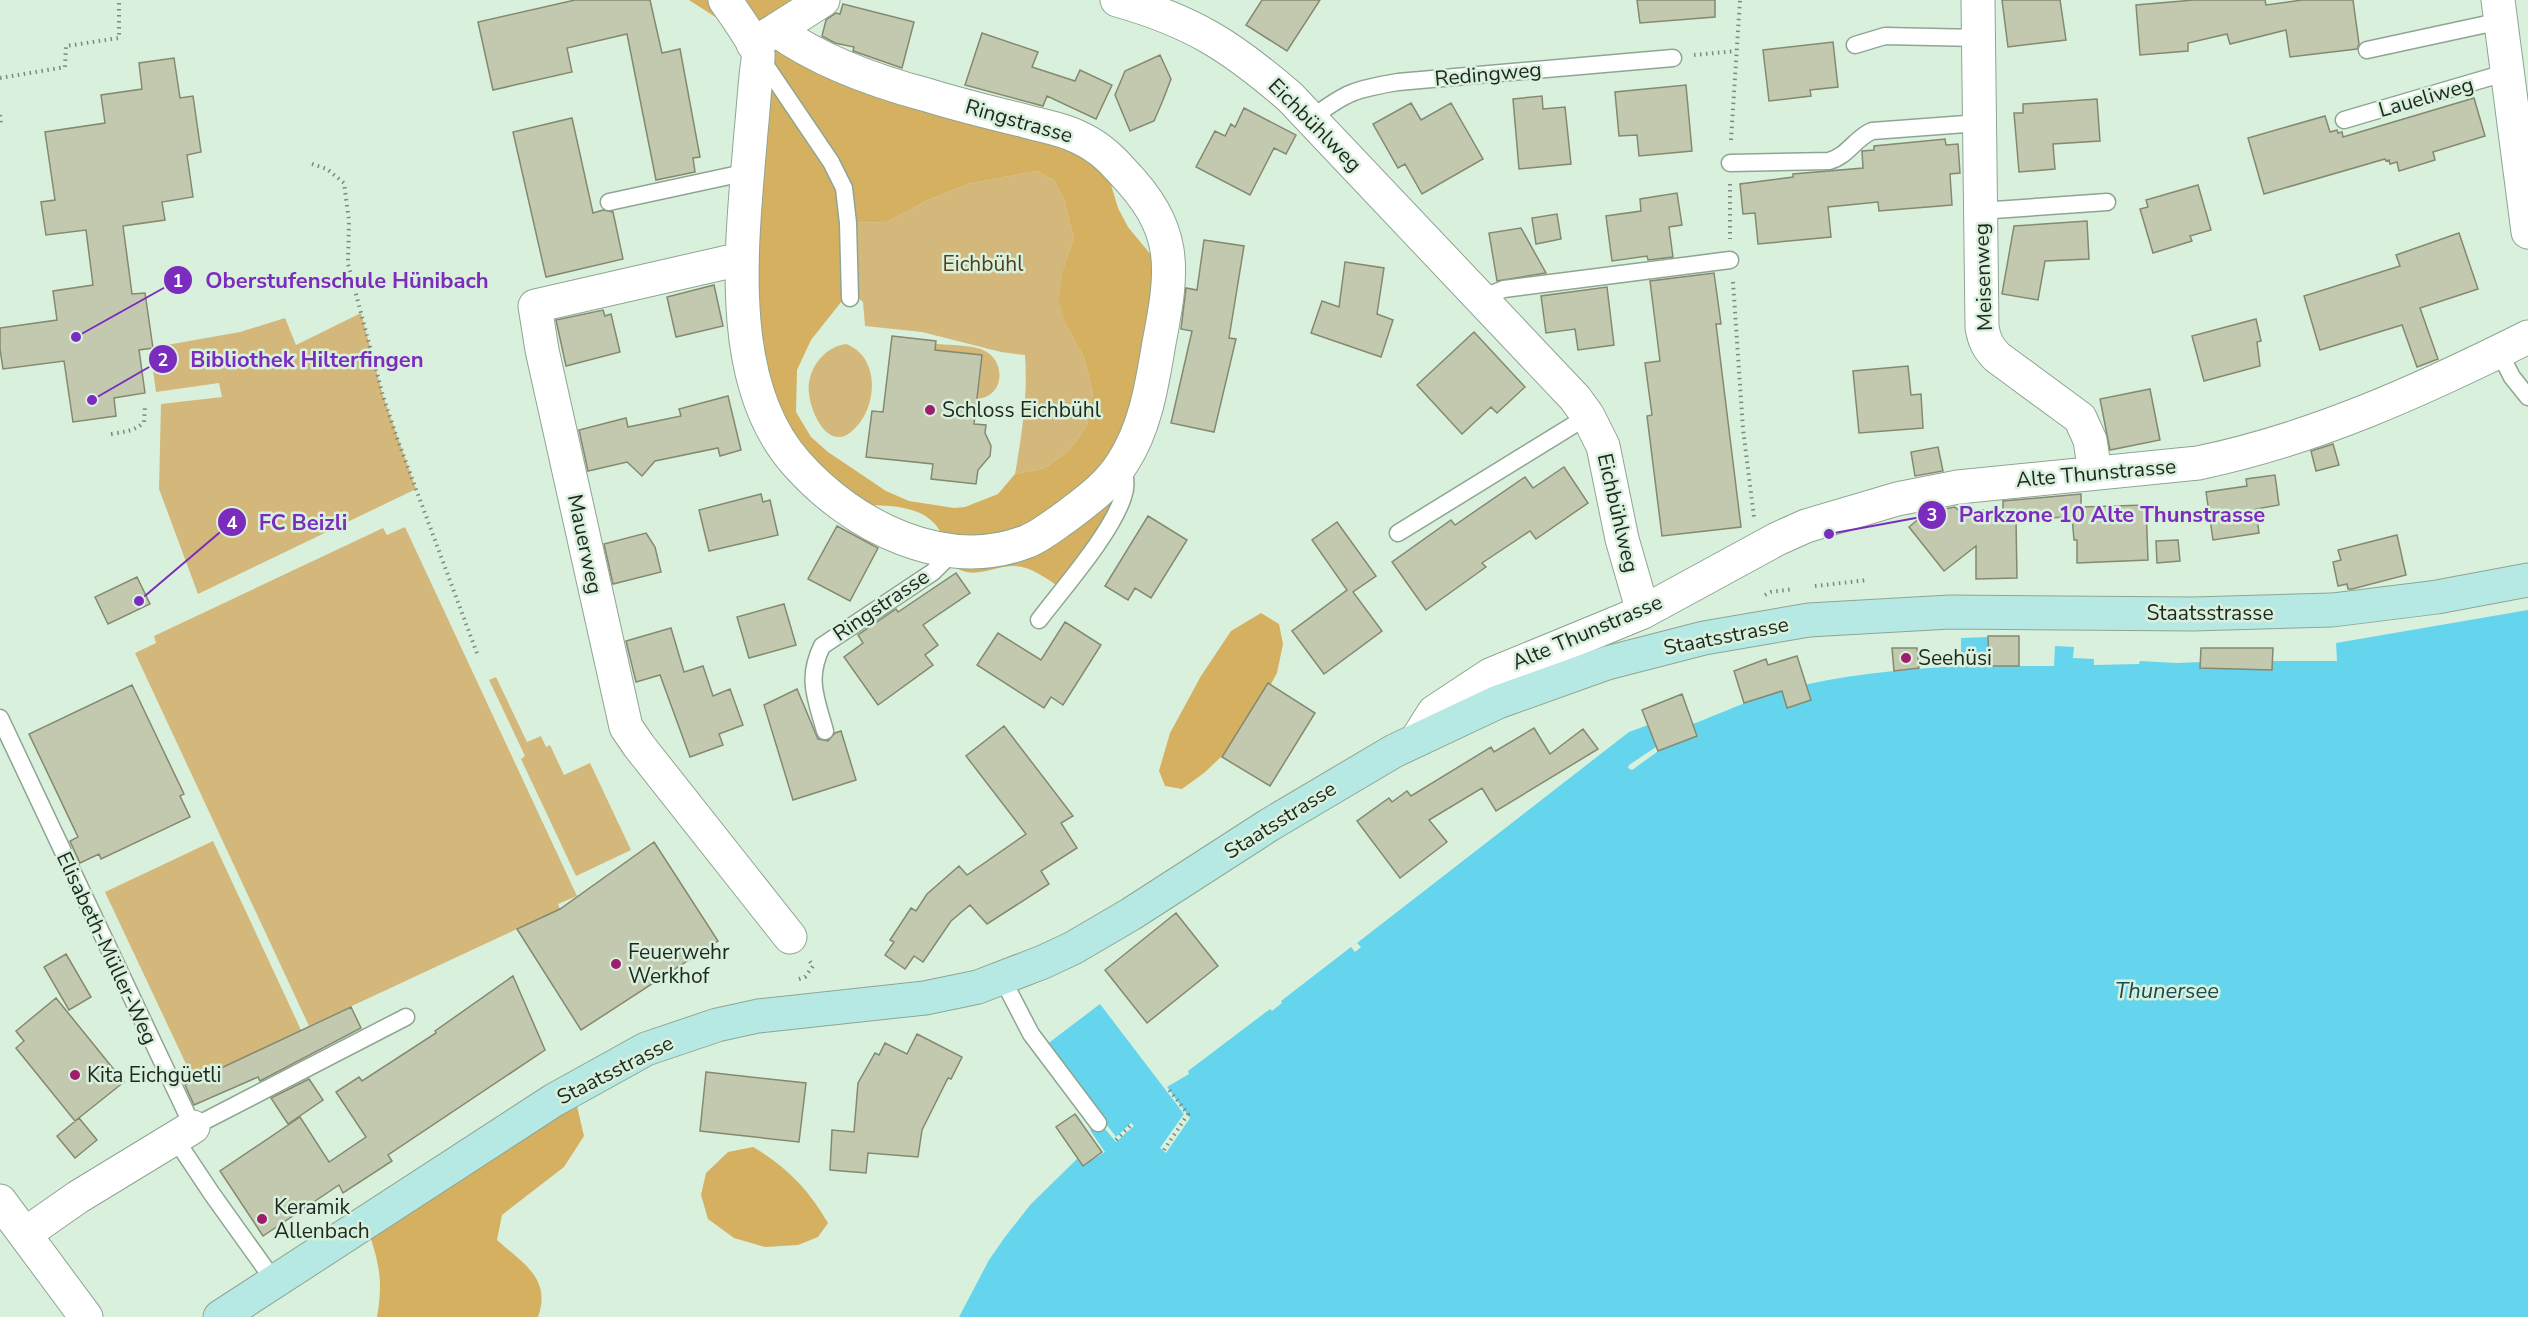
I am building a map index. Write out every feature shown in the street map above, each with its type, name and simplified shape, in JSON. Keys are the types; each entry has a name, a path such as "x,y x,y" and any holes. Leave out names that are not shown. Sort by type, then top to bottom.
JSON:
{"main road":[{"name":"Staatsstrasse","path":"220,1317 554,1100 646,1049 717,1025 758,1016 925,998 978,987 1002,978 1073,948 1131,914 1269,825 1417,739 1533,688 1606,663 1704,638 1809,620 1950,612 2193,614 2322,610 2376,606 2528,580"}],"street":[{"name":"Ringstrasse","path":"725,0 762,43 831,63 894,86 1076,135 1110,158 1143,195 1162,226 1169,282 1150,394 1142,423 1121,466 1094,496 1040,535 1024,543 982,552 949,551 917,543 870,524 850,512 796,464 785,449 762,405 753,375 740,281 748,172 762,43"},
{"path":"762,43 823,0"},
{"name":"Eichbühlweg","path":"1116,0 1175,19 1227,46 1290,97 1575,398 1588,416 1603,446 1622,539 1643,612"},
{"name":"Meisenweg","path":"1978,0 1978,123 1984,339 1989,349 1997,357 2080,418 2090,441 2095,473"},
{"path":"2499,11 2528,232"},
{"name":"Mauerweg","path":"741,259 535,306 545,361 626,727 790,937"},
{"name":"Alte Thunstrasse","path":"1417,739 1434,712 1490,675 1643,612 1770,542 1806,526 1917,495 1991,483 2198,463 2272,445 2346,421 2528,337"},
{"path":"25,1234 78,1197 184,1132"},
{"path":"0,1201 86,1317"}],"lane":[{"path":"2367,50 2499,11"},
{"path":"1854,45 1885,36 1978,38"},
{"name":"Ringstrasse","path":"762,43 844,188 848,223 850,298"},
{"name":"Redingweg","path":"1311,118 1339,97 1366,87 1398,82 1673,58"},
{"name":"Laueliweg","path":"2344,120 2508,72"},
{"path":"1730,163 1829,161 1839,158 1863,135 1872,131 1978,123"},
{"path":"609,202 748,172"},
{"name":"Meisenweg","path":"1980,211 2108,202"},
{"path":"1481,298 1504,289 1730,260"},
{"path":"2499,352 2512,377 2528,397"},
{"path":"1398,533 1588,416"},
{"name":"Ringstrasse","path":"1040,620 1098,541 1119,507 1126,484 1126,475 1121,466"},
{"name":"Ringstrasse","path":"825,731 813,682 814,663 822,646 933,572 946,559 949,551"},
{"name":"Elisabeth-Müller-Weg","path":"0,718 184,1132"},
{"path":"1002,978 1031,1034 1098,1123"},
{"path":"275,1282 212,1194 184,1132 406,1017"}],"path":[{"path":"0,78 65,67 66,46 119,38 119,0"},
{"path":"1673,58 1736,51"},
{"path":"0,116 1,125"},
{"path":"312,164 327,169 344,183 349,221 348,264 383,396 478,656"},
{"path":"111,434 131,431 140,426 144,422 145,406"},
{"path":"1164,1150 1188,1114 1167,1087"}],"green space":[{"name":"Eichbühl","path":"1036,171 1054,180 1064,200 1074,239 1064,266 1067,327 1084,357 1093,393 1087,426 1069,451 1045,468 1015,474 1025,400 1025,355 1001,352 922,332 865,326 863,302 850,298 848,223 887,222 926,201 968,184"},
{"path":"361,313 383,396 416,489 198,594 159,489 161,404 222,397 219,383 156,392 150,348 240,332 285,318 296,345"},
{"path":"846,344 857,350 865,359 872,381 869,405 864,416 848,434 839,437 832,435 819,423 811,403 809,385 813,369 823,355"},
{"path":"936,344 973,347 991,355 999,370 997,386 993,392 986,397 976,399 982,355 935,350"},
{"path":"405,527 577,896 558,904 560,909 309,1026 135,653 156,643 154,636 383,528 387,535"},
{"path":"496,677 527,742 541,736 546,747 550,745 564,775 590,763 631,850 576,876 521,759 525,756 489,680"},
{"path":"213,841 301,1030 194,1081 105,892"}],"shaded area":[{"path":"689,0 823,0 777,30 1053,129 1109,178 1118,208 1128,227 1156,261 1126,485 1062,589 1038,573 1022,567 1006,567 974,573 958,569 950,561 941,533 933,522 911,510 883,505 843,506 753,375 758,53 720,20","holes":["1036,171 1054,180 1064,200 1074,239 1064,266 1059,301 1067,327 1084,357 1093,393 1087,426 1069,451 1045,468 1015,474 998,494 965,507 954,508 909,501 886,491 828,452 811,437 796,412 797,370 811,340 842,301 850,298 849,223 887,222 926,201 968,184"]},
{"path":"1261,613 1279,624 1283,644 1277,673 1256,711 1236,743 1204,773 1182,789 1165,786 1159,771 1170,733 1201,676 1231,631"},
{"path":"573,1089 584,1136 564,1167 502,1215 497,1240 525,1264 538,1282 541,1303 538,1317 377,1317 380,1291 379,1269 366,1223"},
{"path":"753,1147 776,1162 805,1189 813,1200 828,1223 818,1237 798,1245 765,1247 734,1238 708,1219 701,1195 706,1173 728,1152"}],"water":[{"name":"Thunersee","path":"2528,610 2528,1317 959,1317 989,1260 1031,1204 1078,1158 1084,1165 1105,1152 1090,1130 1100,1123 1116,1142 1134,1126 1131,1123 1116,1137 1046,1045 1100,1004 1184,1114 1160,1148 1166,1153 1190,1118 1167,1087 1189,1074 1188,1071 1270,1009 1272,1011 1282,1003 1281,1001 1351,947 1355,952 1361,947 1357,943 1629,732 1648,725 1656,747 1629,765 1628,768 1632,770 1657,752 1697,736 1693,724 1783,690 1849,677 1961,666 1961,638 1988,637 1989,666 2054,666 2055,646 2074,647 2073,658 2094,659 2094,665 2139,664 2140,661 2176,663 2231,661 2272,670 2272,661 2337,661 2336,643"}],"building":[{"path":"575,0 650,0 662,53 680,49 700,157 693,158 695,172 656,180 627,34 567,48 572,72 493,90 478,22"},
{"path":"1262,0 1320,0 1287,51 1246,25"},
{"path":"1637,0 1715,0 1715,17 1640,23"},
{"path":"2002,0 2060,0 2066,40 2008,47"},
{"path":"2194,0 2265,0 2266,5 2302,0 2353,0 2359,44 2357,49 2290,57 2286,30 2230,44 2227,34 2188,43 2188,51 2140,55 2136,5"},
{"path":"843,4 914,22 902,68 853,51 854,47 835,43 822,36 826,20 836,13 840,14"},
{"path":"982,33 1038,52 1032,67 1075,81 1080,70 1112,85 1096,119 1047,96 1043,106 965,85"},
{"path":"1833,42 1838,87 1810,90 1811,96 1769,101 1763,50"},
{"path":"1160,55 1171,79 1163,100 1154,121 1130,131 1115,95 1125,71"},
{"path":"174,58 180,98 193,96 201,152 187,155 193,197 162,202 165,220 123,226 132,294 145,293 153,348 139,350 145,393 114,398 116,416 73,422 64,361 3,369 0,349 0,328 57,320 53,291 93,285 86,230 46,235 41,202 55,200 45,132 105,123 101,95 142,89 139,63"},
{"path":"1686,85 1692,151 1639,156 1637,135 1619,136 1615,92"},
{"path":"1542,96 1543,109 1565,107 1571,164 1519,169 1513,99"},
{"path":"2474,98 2485,136 2433,152 2435,160 2399,171 2397,162 2390,164 2389,160 2385,159 2264,194 2248,138 2325,116 2330,132 2337,130 2338,133 2342,132 2343,137"},
{"path":"2097,99 2100,141 2053,144 2055,169 2019,172 2014,113 2023,113 2023,104"},
{"path":"1411,103 1421,120 1451,103 1483,159 1422,194 1405,164 1398,168 1373,124"},
{"path":"1244,108 1296,135 1286,154 1274,148 1250,195 1196,167 1215,131 1225,136 1231,124 1235,127"},
{"path":"572,118 593,213 603,210 613,212 623,259 546,277 513,132"},
{"path":"1945,139 1946,145 1958,144 1960,173 1950,174 1952,205 1879,211 1878,202 1828,207 1831,237 1758,244 1755,213 1743,214 1740,184 1793,177 1793,174 1863,168 1862,151 1874,150 1874,146"},
{"path":"2198,185 2211,230 2190,236 2192,241 2153,253 2140,209 2148,207 2146,200"},
{"path":"1677,193 1682,225 1669,227 1673,257 1648,260 1647,256 1612,261 1606,216 1641,211 1640,199"},
{"path":"1557,214 1561,239 1536,244 1532,218"},
{"path":"2087,221 2089,259 2045,261 2038,300 2002,294 2014,226"},
{"path":"1521,228 1546,273 1497,281 1489,233"},
{"path":"2459,233 2478,289 2420,308 2438,359 2417,367 2402,325 2320,350 2304,296 2400,266 2396,255"},
{"path":"1204,240 1244,246 1229,338 1236,339 1214,432 1171,423 1192,331 1181,329 1186,288 1197,290"},
{"path":"1345,262 1384,268 1377,314 1393,320 1381,357 1311,333 1322,301 1339,307"},
{"path":"1714,273 1721,324 1716,324 1741,527 1662,536 1647,416 1652,415 1645,363 1660,361 1650,281"},
{"path":"714,285 723,326 676,337 667,297"},
{"path":"1607,287 1614,345 1578,350 1575,329 1546,333 1541,296"},
{"path":"603,310 605,316 611,314 620,352 566,366 556,320"},
{"path":"2256,319 2261,341 2257,342 2260,366 2204,381 2192,336"},
{"path":"1474,332 1525,387 1497,413 1491,407 1462,434 1417,385"},
{"name":"Schloss Eichbühl","path":"892,336 936,341 935,350 982,355 974,424 986,425 985,433 991,446 990,456 978,470 976,484 931,479 933,464 866,457 872,411 883,412"},
{"path":"1908,366 1911,395 1921,394 1923,428 1859,433 1853,371"},
{"path":"2150,389 2160,440 2110,450 2100,399"},
{"path":"728,396 741,450 720,456 718,448 655,461 642,476 627,462 588,471 579,430 626,418 628,427 681,416 679,409"},
{"path":"2333,444 2339,465 2316,471 2311,451"},
{"path":"1938,447 1943,471 1915,476 1911,452"},
{"path":"1564,467 1588,503 1536,539 1530,531 1482,563 1486,567 1426,610 1392,562 1451,520 1455,525 1525,477 1533,488"},
{"path":"2275,475 2279,505 2256,509 2259,533 2213,540 2206,492 2247,486 2246,479"},
{"path":"761,494 763,502 770,500 778,535 709,551 699,510"},
{"path":"2081,494 2081,507 2146,505 2148,560 2077,563 2077,540 2074,540 2072,517 2016,519 2017,578 1976,579 1976,546 1944,571 1909,527 1927,512 1955,507 1958,510 2003,510 2003,501"},
{"path":"1148,516 1187,540 1151,598 1135,588 1128,600 1105,586"},
{"path":"1337,522 1376,576 1353,592 1382,631 1324,674 1292,631 1347,590 1312,540"},
{"path":"837,526 878,548 850,601 808,579"},
{"path":"646,533 655,547 661,572 613,584 604,544"},
{"path":"2397,535 2406,575 2352,589 2348,589 2347,584 2338,586 2333,562 2341,560 2338,550"},
{"path":"2178,540 2180,561 2157,563 2156,541"},
{"path":"956,573 970,593 923,625 938,645 925,655 933,665 878,705 844,657 863,643 858,635 896,609 898,612"},
{"path":"137,577 150,604 108,624 95,597"},
{"path":"784,604 796,645 749,658 737,617"},
{"path":"1065,622 1101,645 1063,705 1051,697 1044,708 977,665 998,633 1041,660"},
{"path":"671,628 684,672 703,666 713,696 730,689 743,725 719,734 723,745 690,757 660,675 636,682 626,641"},
{"path":"1988,636 2019,636 2019,666 1989,666"},
{"name":"Seehüsi","path":"1892,648 1917,648 1919,668 1894,671"},
{"path":"2201,648 2273,648 2272,670 2200,668"},
{"path":"1797,656 1811,700 1787,708 1782,691 1744,703 1734,671 1766,659 1768,665"},
{"path":"1268,683 1315,713 1270,786 1222,757"},
{"path":"132,685 184,794 180,796 190,817 101,859 99,854 80,863 70,841 78,837 29,734"},
{"path":"797,689 818,739 828,741 835,733 841,731 856,780 793,800 764,705"},
{"path":"1682,694 1697,736 1658,751 1642,710"},
{"path":"1004,726 1073,816 1061,823 1077,848 1041,871 1049,884 987,924 970,905 951,921 923,962 914,956 905,969 885,955 894,942 890,940 911,908 916,911 927,894 959,866 967,875 1026,834 966,756"},
{"path":"1534,728 1550,754 1583,729 1598,749 1496,811 1482,788 1429,820 1447,842 1400,878 1357,821 1389,798 1392,802 1407,791 1411,796 1491,747 1494,752"},
{"path":"654,842 718,941 581,1030 517,929 560,909"},
{"path":"1176,913 1218,966 1147,1023 1105,970"},
{"path":"66,954 91,997 69,1010 44,967"},
{"path":"513,976 545,1050 388,1155 392,1161 343,1193 339,1185 263,1236 220,1171 300,1117 329,1162 366,1137 336,1092 359,1077 362,1081 436,1033 435,1031"},
{"path":"56,998 124,1082 75,1121 16,1048 24,1041 16,1031"},
{"path":"351,1007 361,1028 260,1081 258,1077 194,1105 185,1085"},
{"path":"917,1034 962,1057 951,1079 948,1078 922,1130 918,1157 868,1153 866,1173 830,1170 832,1130 854,1132 858,1083 875,1053 879,1055 885,1043 907,1054"},
{"path":"706,1072 806,1083 799,1142 700,1131"},
{"path":"309,1079 323,1100 288,1124 271,1098"},
{"path":"1075,1114 1102,1152 1083,1166 1056,1127"},
{"path":"79,1118 97,1140 75,1158 57,1136"}],"place":[{"name":"Oberstufenschule Hünibach","path":"76,337"},
{"name":"Bibliothek Hilterfingen","path":"92,400"},
{"name":"Schloss Eichbühl","path":"930,410"},
{"name":"Parkzone 10 Alte Thunstrasse","path":"1829,534"},
{"name":"FC Beizli","path":"139,601"},
{"name":"Seehüsi","path":"1906,658"},
{"name":"Feuerwehr Werkhof","path":"616,964"},
{"name":"Kita Eichgüetli","path":"75,1075"},
{"name":"Keramik Allenbach","path":"262,1219"}]}
